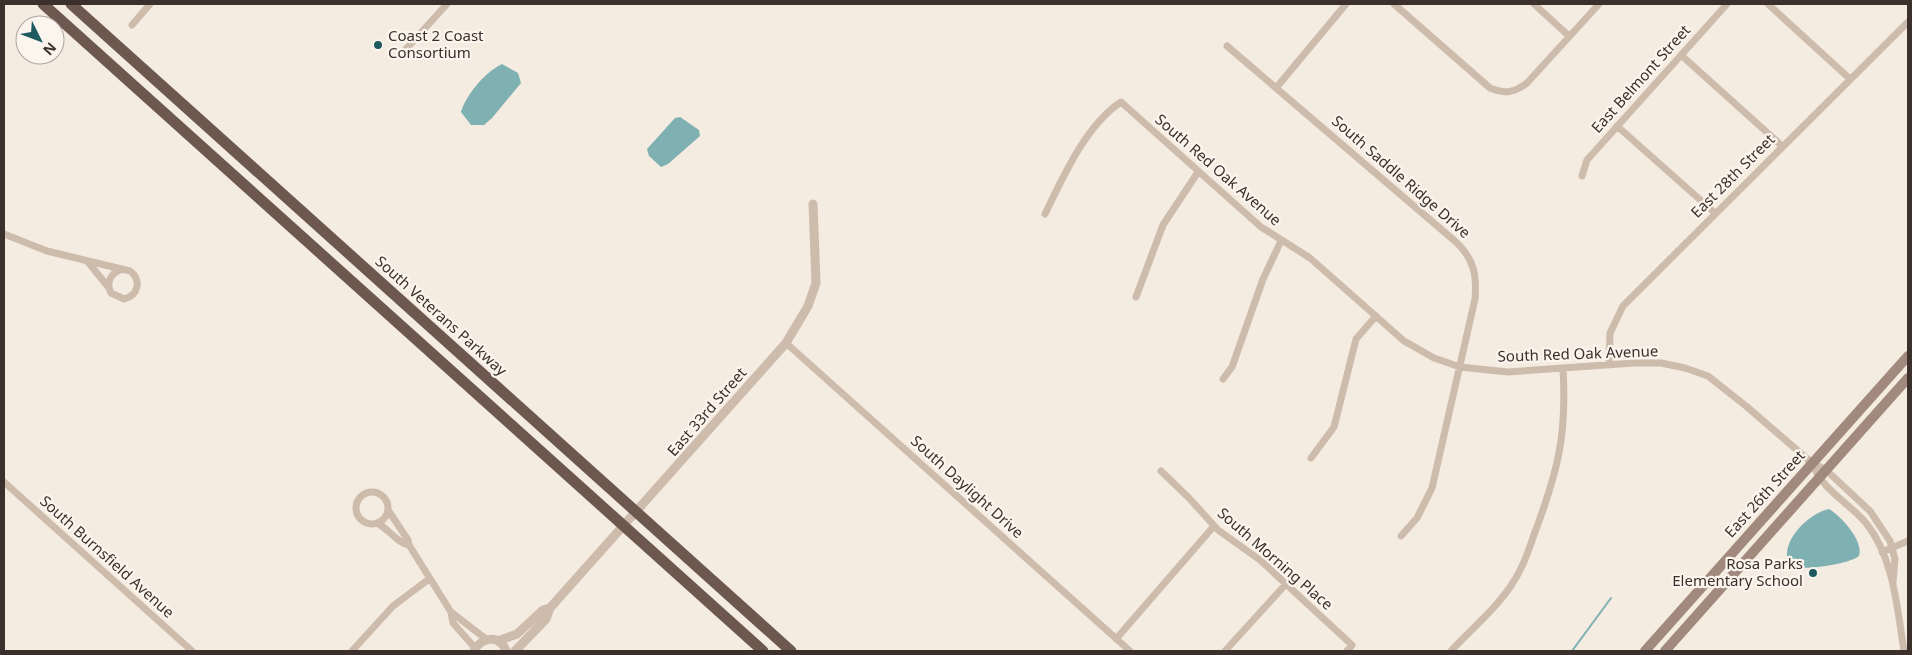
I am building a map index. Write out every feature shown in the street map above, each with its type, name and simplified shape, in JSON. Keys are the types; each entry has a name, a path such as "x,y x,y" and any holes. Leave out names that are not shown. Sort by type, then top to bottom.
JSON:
{"highway":[{"path":"43,4 763,651"},
{"name":"South Veterans Parkway","path":"71,4 791,651"}],"main road":[{"name":"East 26th Street","path":"1645,651 1908,356"},
{"name":"East 26th Street","path":"1664,651 1908,378"}],"street":[{"path":"132,25 150,4"},
{"path":"406,49 448,4"},
{"path":"1276,88 1346,4"},
{"path":"1394,4 1482,82 1498,91 1513,92 1527,83 1598,4"},
{"path":"1534,4 1569,36"},
{"name":"East Belmont Street","path":"1582,176 1587,160 1726,4"},
{"path":"1768,4 1850,79"},
{"name":"East 28th Street","path":"1609,365 1610,333 1623,306 1908,22"},
{"name":"South Saddle Ridge Drive","path":"1227,46 1456,242 1469,256 1475,270 1475,299 1432,488 1417,518 1401,536"},
{"path":"1681,55 1782,146"},
{"name":"South Red Oak Avenue","path":"1045,214 1098,121 1106,112 1121,102 1260,227 1310,258 1415,349 1459,367 1508,372 1662,363 1708,376 1746,406 1812,464 1826,470 1870,510 1886,532 1892,548 1896,570 1893,582"},
{"path":"1617,126 1715,213"},
{"path":"1136,297 1164,225 1198,172"},
{"name":"East 33rd Street","path":"515,651 546,619 550,608 786,343 808,306 816,283 813,204"},
{"path":"4,234 47,251 130,271 136,278 136,292 124,299 114,296 88,262"},
{"path":"1223,379 1232,367 1263,279 1281,241"},
{"path":"109,288 112,275 120,270"},
{"path":"1311,458 1334,427 1356,338 1376,316"},
{"name":"South Daylight Drive","path":"786,343 1130,651"},
{"path":"1451,651 1505,593 1517,576 1526,556 1558,464 1566,410 1563,369"},
{"path":"1812,464 1818,479 1862,519 1882,552 1893,582 1904,651"},
{"name":"South Morning Place","path":"1161,471 1190,498 1214,526 1260,560 1352,645 1347,651"},
{"name":"South Burnsfield Avenue","path":"4,482 192,651"},
{"path":"388,510 383,519 377,523 368,523 360,518 356,508 360,498 368,492 378,493 386,500 388,510 451,612 454,622 475,650 486,639"},
{"path":"377,523 402,544 409,545"},
{"path":"1116,639 1214,526"},
{"path":"1882,552 1908,541"},
{"path":"352,651 393,606 429,578"},
{"path":"1225,651 1286,584"},
{"name":"East 33rd Street","path":"498,641 517,634 543,610 550,608"},
{"path":"451,612 486,639 498,641 506,651"}],"water":[{"path":"502,64 518,73 521,83 484,125 471,125 461,112 467,98 489,72"},
{"path":"680,117 699,130 700,136 668,164 661,167 649,156 647,149 675,118"},
{"path":"1829,509 1845,523 1855,536 1860,550 1859,556 1847,562 1829,566 1796,567 1787,556 1790,541 1800,526 1807,520"}],"waterway":[{"path":"1572,651 1611,598"}],"place":[{"name":"Coast 2 Coast Consortium","path":"378,45"},
{"name":"Rosa Parks Elementary School","path":"1813,573"}]}
